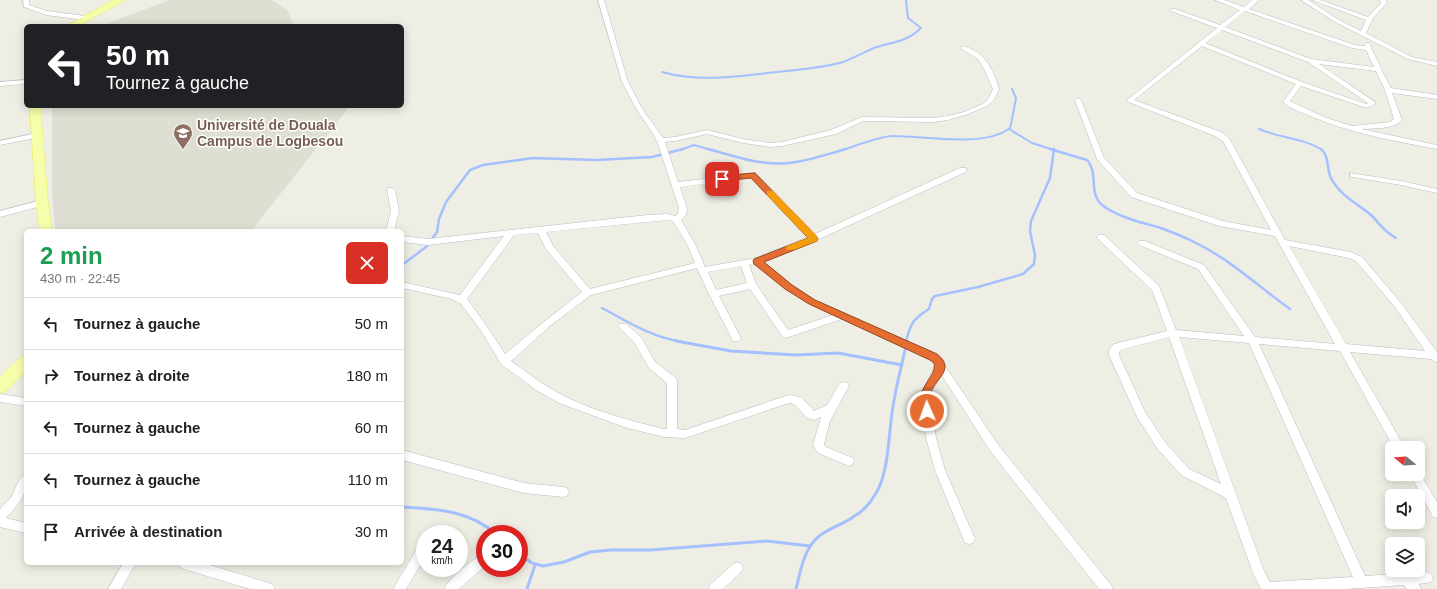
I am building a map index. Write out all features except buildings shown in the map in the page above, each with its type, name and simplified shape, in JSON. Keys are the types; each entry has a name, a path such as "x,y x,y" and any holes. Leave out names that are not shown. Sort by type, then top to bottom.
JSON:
{"main road":[{"path":"74,24 121,0"},
{"path":"35,108 42,204 46,229"},
{"path":"0,387 24,366"}],"street":[{"path":"26,0 26,6 46,13 85,18"},
{"path":"601,0 625,82 640,110 661,140 683,208 682,215 676,219"},
{"path":"1218,0 1354,47 1368,48"},
{"path":"1256,0 1129,101 1223,137 1396,441"},
{"path":"1304,0 1337,22 1410,58 1437,64"},
{"path":"1314,0 1369,19"},
{"path":"1348,128 1387,125 1398,120 1380,70 1368,48 1366,35 1369,19 1372,14 1384,3 1383,0"},
{"path":"1172,10 1310,61 1380,70"},
{"path":"1201,44 1300,83 1366,106 1372,103 1310,61"},
{"path":"661,140 675,139 707,132 743,141 770,145 782,144 833,132 862,118 933,120 966,113 985,105 991,100 996,90 993,80 981,58 977,54 963,48"},
{"path":"0,84 24,82"},
{"path":"1300,83 1286,102 1301,111 1348,128 1437,147"},
{"path":"1388,90 1437,97"},
{"path":"1078,100 1101,159 1134,194 1222,224 1277,234"},
{"path":"0,143 37,135"},
{"path":"504,361 548,323 588,293 702,267 758,261 814,238 963,170"},
{"path":"675,184 753,175 814,238"},
{"path":"1353,175 1402,183 1437,191"},
{"path":"390,229 395,211 391,190"},
{"path":"0,214 42,204"},
{"path":"404,239 428,242 647,218 668,217 676,219 686,235 702,267 713,294 736,338"},
{"path":"541,229 549,247 588,293"},
{"path":"462,299 511,233"},
{"path":"1101,237 1156,288 1259,573 1267,588 1428,578"},
{"path":"1282,242 1351,255 1359,259 1398,305 1436,358"},
{"path":"1142,243 1202,267 1252,340 1362,582"},
{"path":"758,261 800,295 841,316 934,357 994,449 1107,589"},
{"path":"744,262 752,285 786,334 841,316"},
{"path":"404,285 455,296 462,299 483,327 504,361 551,394 576,406 627,424 672,434 694,432 789,399 796,400 811,415 814,416 830,408"},
{"path":"713,294 752,285"},
{"path":"623,326 638,340 652,365 672,381 672,434"},
{"path":"1230,494 1185,472 1150,430 1114,355 1114,350 1117,347 1171,333 1343,348 1436,358"},
{"path":"940,365 939,370 926,392 925,397 931,438 940,470 969,539"},
{"path":"844,386 830,408 819,437 818,445 822,450 849,461"},
{"path":"0,398 24,402"},
{"path":"404,456 524,488 563,492"},
{"path":"1419,481 1437,512"},
{"path":"0,517 18,497 20,489 24,483"},
{"path":"0,522 24,528"},
{"path":"399,589 416,561"},
{"path":"114,589 129,565"},
{"path":"191,565 269,589"},
{"path":"450,589 476,566"},
{"path":"714,589 737,568"},
{"path":"1407,579 1415,589"}],"shaded area":[{"path":"170,0 272,0 287,10 293,24 105,24"},
{"name":"Université de Douala Campus de Logbesou","path":"52,108 348,108 253,229 55,229 52,191"}],"waterway":[{"path":"662,72 689,77 715,78 815,68 843,62 874,48 905,39 916,33 921,28 908,18 906,0"},
{"path":"843,150 888,136 954,140 986,138 999,134 1010,128 1016,98 1012,89"},
{"path":"1009,129 1032,143 1054,150"},
{"path":"1259,129 1299,140 1322,150"},
{"path":"682,149 694,145 711,150"},
{"path":"404,264 426,247 437,232 439,219 446,202 470,170 483,165 533,158 597,160 652,157 682,149"},
{"path":"708,149 748,160 779,164 804,161 846,149"},
{"path":"1050,149 1054,150"},
{"path":"906,342 913,322 929,309 932,299 935,296 978,287 1023,274 1034,264 1035,255 1030,231 1031,221 1050,178 1054,150"},
{"path":"1054,150 1087,160 1091,165 1095,195 1102,205 1129,219 1158,227 1193,241 1234,266 1290,309"},
{"path":"1322,150 1326,156 1330,176 1340,191 1371,215 1385,230 1396,238"},
{"path":"602,308 651,333 683,342"},
{"path":"676,341 731,351 796,355 838,353 902,365"},
{"path":"902,365 907,341"},
{"path":"810,546 823,533 860,512 872,500 876,493 886,465 892,413 902,365"},
{"path":"404,507 452,512 463,515 484,525"},
{"path":"528,560 543,566 564,562 590,552 611,550 650,550 767,541 810,546"},
{"path":"796,589 810,546"},
{"path":"527,589 535,565"}],"slow traffic":[{"path":"770,193 814,238 790,248"}],"place":[{"name":"Université de Douala Campus de Logbesou","path":"183,150"}],"route":[{"path":"722,179 753,175 814,238 758,261 789,287 812,302 934,357 938,361 940,365 939,370 926,392 925,397 927,411"}]}
